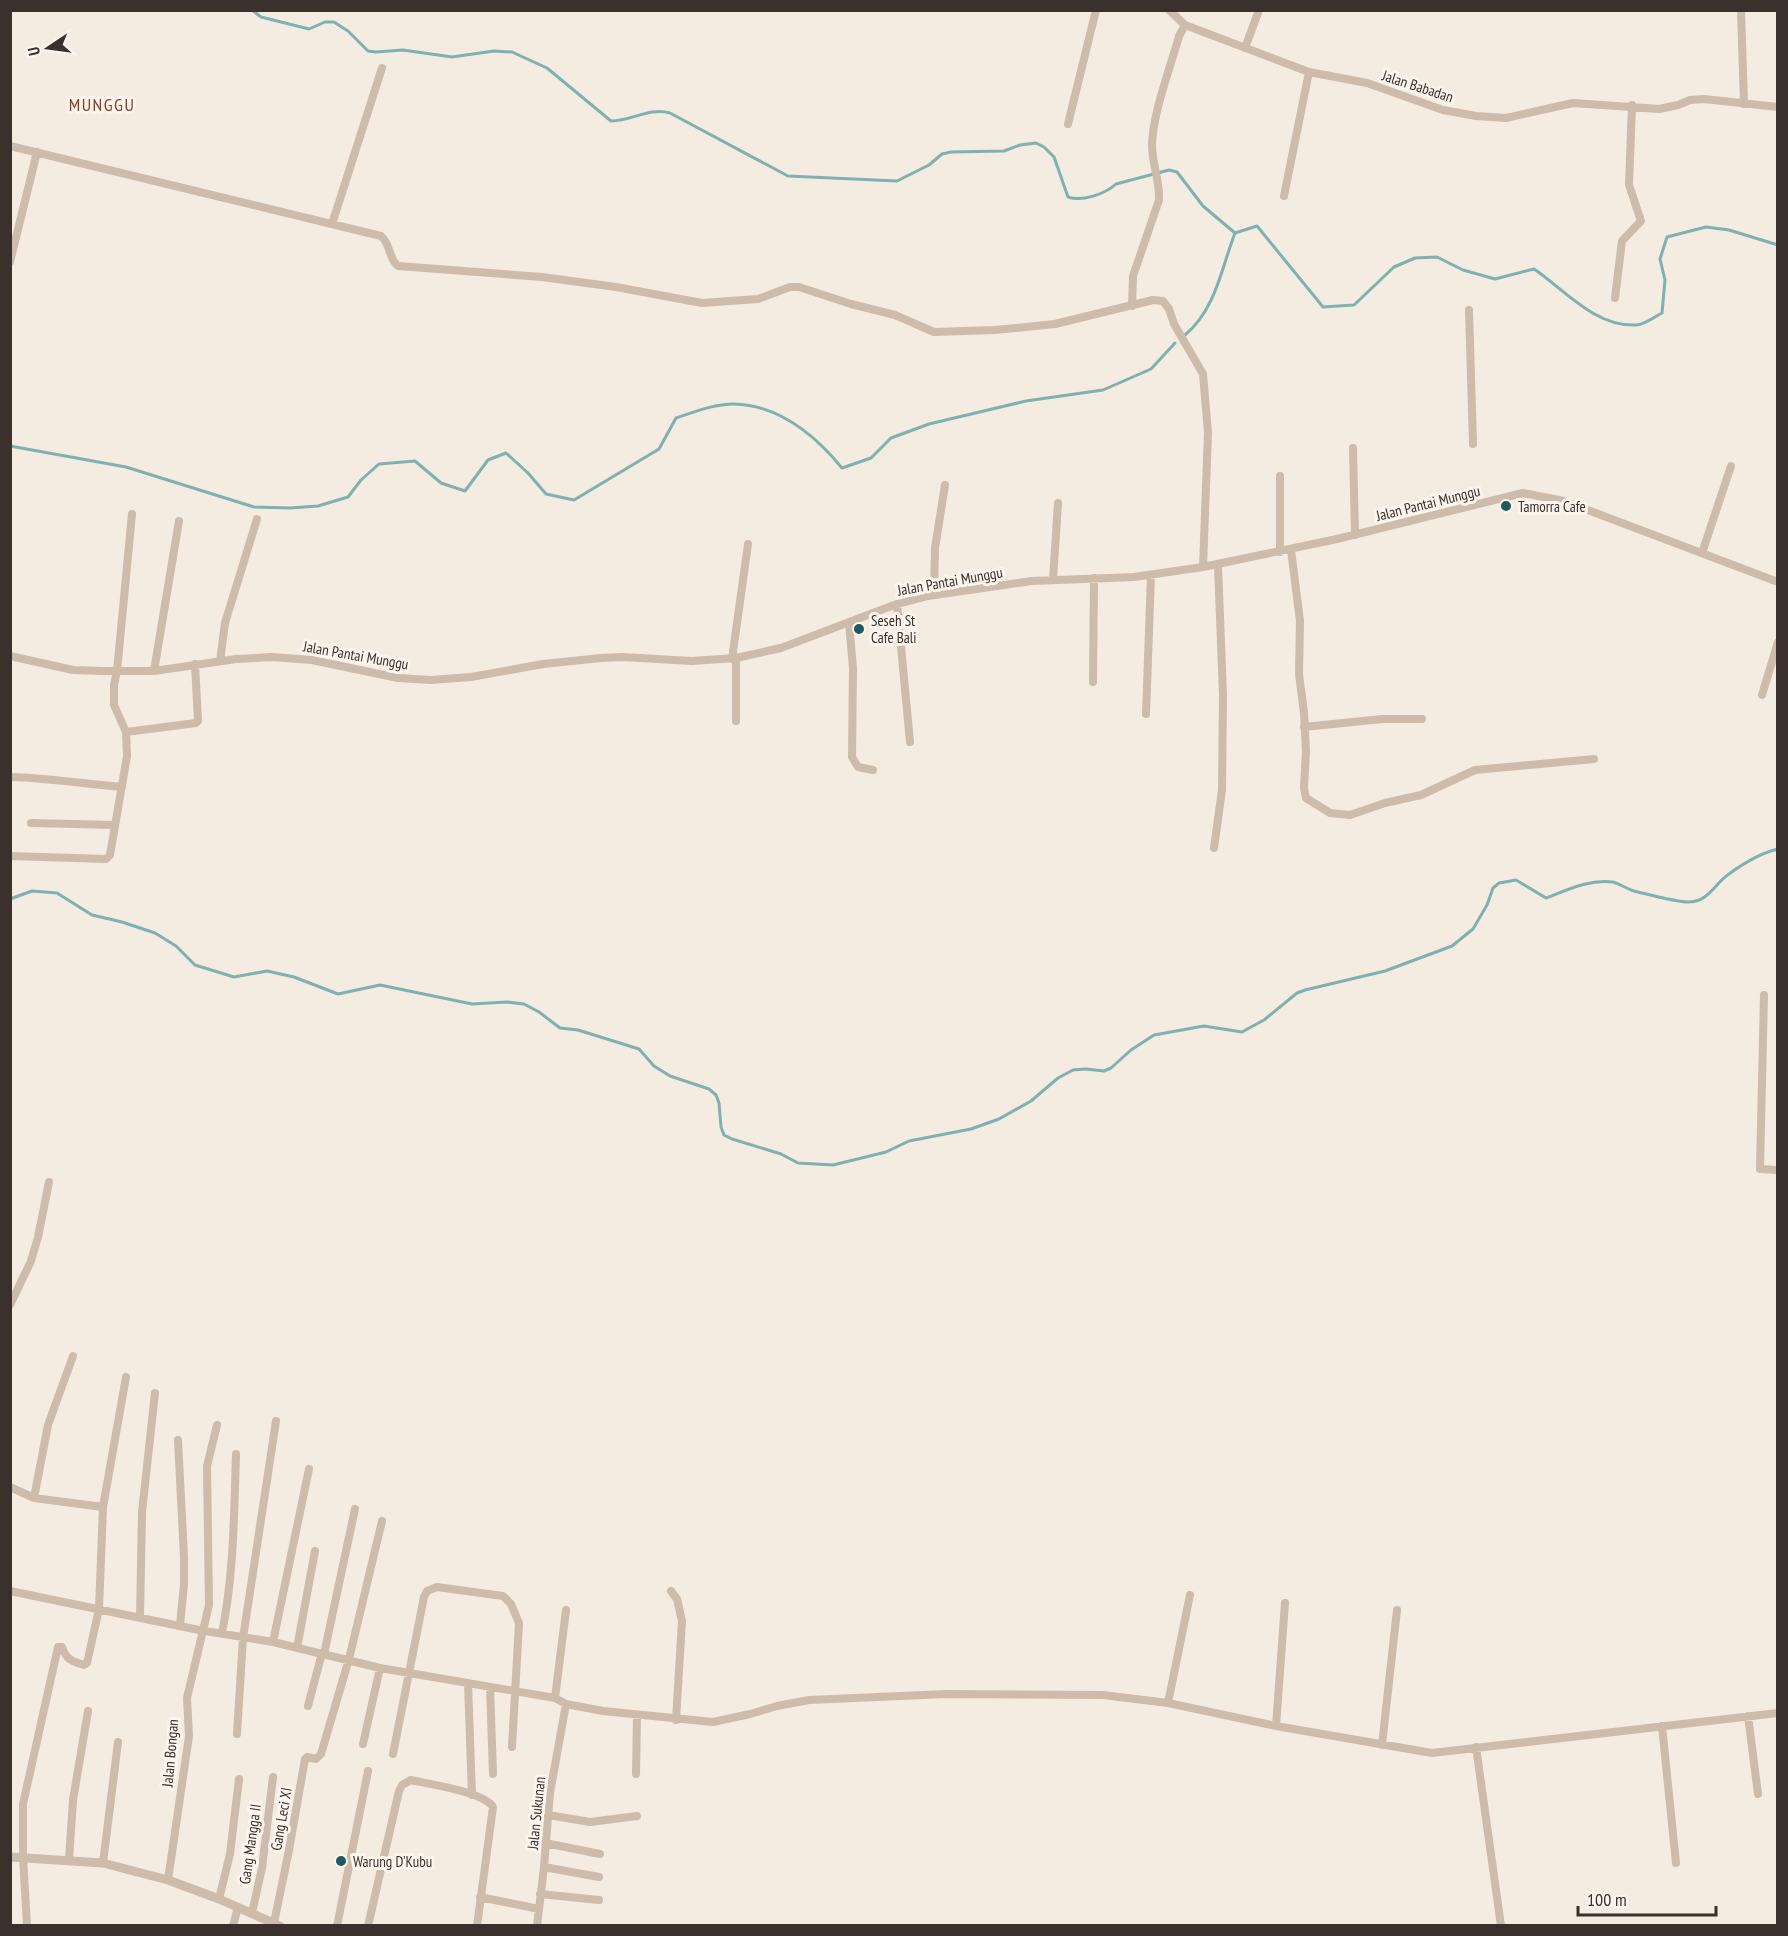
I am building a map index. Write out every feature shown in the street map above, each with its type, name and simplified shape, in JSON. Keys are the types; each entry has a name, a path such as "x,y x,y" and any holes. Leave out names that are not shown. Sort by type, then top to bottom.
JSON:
{"street":[{"path":"1068,124 1096,10"},
{"name":"Jalan Babadan","path":"1169,10 1181,23 1309,72 1367,83 1443,110 1476,116 1506,118 1573,103 1632,105 1659,109 1690,100 1704,99 1778,107"},
{"path":"1132,306 1133,276 1159,200 1160,190 1153,159 1152,142 1156,119 1179,36 1181,10"},
{"path":"1245,48 1259,10"},
{"path":"1740,10 1744,104"},
{"path":"332,224 382,68"},
{"path":"1284,196 1309,72"},
{"path":"1615,298 1622,241 1641,220 1629,185 1632,105"},
{"path":"10,146 332,224 384,239 393,262 398,266 542,277 616,287 702,303 758,299 790,287 799,287 850,304 895,315 934,332 995,330 1055,324 1154,300 1163,301 1203,374 1208,433 1203,567"},
{"path":"10,262 37,152"},
{"path":"1469,310 1473,444"},
{"path":"1353,448 1355,535"},
{"path":"1702,553 1731,466"},
{"path":"1280,476 1280,552"},
{"path":"934,595 935,548 945,485"},
{"name":"Jalan Pantai Munggu","path":"10,656 73,670 117,671 154,671 220,661 272,657 312,660 398,678 431,680 471,677 543,664 601,658 692,661 734,658 781,648 897,604 934,595 1053,580 1150,575 1218,565 1355,535 1523,493 1564,501 1778,582"},
{"path":"1053,580 1058,503"},
{"path":"10,856 106,859 110,855 127,756 126,732 114,705 114,685 132,514"},
{"path":"220,661 225,622 257,519"},
{"path":"154,671 179,521"},
{"path":"736,721 734,658 748,544"},
{"path":"1291,550 1300,621 1299,687 1304,727 1304,794 1306,798 1330,813 1342,816 1421,795 1475,770 1594,759"},
{"path":"1214,848 1222,790 1223,695 1218,565"},
{"path":"1146,714 1150,575"},
{"path":"1093,682 1094,578"},
{"path":"897,604 910,742"},
{"path":"849,623 853,668 852,757 858,767 873,770"},
{"path":"1762,695 1778,642"},
{"path":"126,732 198,721 195,664"},
{"path":"1304,727 1382,719 1422,718"},
{"path":"10,777 122,787"},
{"path":"31,823 115,825"},
{"path":"1764,995 1760,1169 1778,1170"},
{"path":"10,1305 31,1261 49,1182"},
{"path":"34,1498 48,1425 73,1356"},
{"path":"27,1926 23,1804 58,1647 62,1647 69,1660 84,1665 87,1663 99,1609 103,1507 126,1377"},
{"path":"140,1617 142,1512 155,1393"},
{"path":"237,1734 243,1638 276,1421"},
{"name":"Jalan Bongan","path":"168,1880 189,1736 187,1698 209,1605 207,1466 217,1425"},
{"path":"178,1440 184,1566 180,1625"},
{"path":"222,1633 229,1601 236,1454"},
{"path":"273,1642 309,1469"},
{"path":"10,1487 34,1498 103,1507"},
{"path":"308,1707 323,1654 355,1509"},
{"path":"349,1659 382,1521"},
{"path":"297,1648 315,1551"},
{"path":"393,1754 427,1591 437,1587 503,1596 511,1604 519,1623 512,1747"},
{"path":"671,1591 681,1609 682,1621 676,1719"},
{"path":"10,1592 273,1642 380,1668 555,1698 566,1704 637,1716 713,1722 809,1700 947,1694 1102,1695 1168,1703 1276,1726 1432,1753 1778,1713"},
{"path":"1168,1703 1190,1596"},
{"path":"1276,1726 1285,1603"},
{"path":"555,1698 566,1610"},
{"path":"1382,1745 1397,1611"},
{"name":"Gang Leci XI","path":"277,1924 305,1759 320,1757 325,1733 349,1659"},
{"path":"363,1744 380,1668"},
{"path":"468,1683 472,1795"},
{"path":"490,1687 493,1774"},
{"name":"Jalan Sukunan","path":"537,1926 550,1793 566,1704"},
{"path":"69,1860 73,1800 88,1711"},
{"path":"636,1774 637,1716"},
{"path":"1748,1716 1758,1794"},
{"path":"1662,1726 1676,1863"},
{"path":"103,1863 118,1742"},
{"path":"1476,1748 1502,1926"},
{"path":"337,1926 368,1771"},
{"name":"Gang Mangga II","path":"252,1914 262,1868 273,1777"},
{"path":"219,1899 230,1854 239,1779"},
{"path":"368,1926 399,1791 402,1785 411,1780 472,1795 486,1800 493,1807 477,1926"},
{"path":"548,1815 590,1822 637,1816"},
{"path":"545,1843 600,1854"},
{"path":"10,1857 103,1863 168,1880 277,1924"},
{"path":"544,1867 599,1877"},
{"path":"540,1894 599,1900"},
{"path":"480,1897 539,1909"},
{"path":"233,1926 238,1907"}],"waterway":[{"path":"252,10 261,17 309,29 325,22 334,22 348,31 368,51 403,50 452,57 494,51 512,52 547,68 611,121 655,112 670,113 788,176 897,181 929,165 942,154 1004,151 1020,145 1036,143 1054,157 1068,197 1093,196 1116,184 1169,170 1177,172 1203,206 1235,233"},
{"path":"1185,335 1195,325 1211,301 1235,233 1257,226 1323,307 1354,305 1394,267 1415,258 1437,257 1463,270 1495,279 1534,269 1594,314 1621,324 1636,325 1662,313 1665,280 1660,259 1667,237 1706,227 1729,230 1778,245"},
{"path":"10,446 126,467 254,507 290,508 318,506 348,497 361,480 379,464 415,461 441,483 465,491 488,460 506,453 546,494 574,500 659,449 676,418 719,405 751,406 781,416 820,444 842,468 871,458 891,438 929,424 1026,401 1103,390 1151,369 1175,343"},
{"path":"10,899 32,891 57,893 92,915 155,933 176,946 195,965 234,977 267,971 294,977 338,994 380,985 472,1004 507,1002 524,1004 560,1028 578,1030 639,1049 654,1066 670,1076 709,1089 716,1095 719,1103 724,1135 781,1154 798,1163 833,1165 886,1152 909,1141 971,1129 999,1119 1031,1101 1058,1078 1073,1070 1104,1071 1111,1068 1131,1050 1154,1035 1204,1026 1242,1032 1264,1020 1297,993 1385,971 1452,946 1473,929 1487,905 1493,888 1499,883 1516,880 1546,898 1587,884 1604,881 1661,898 1688,902 1707,896 1724,878 1740,866 1778,849"}],"place":[{"name":"Tamorra Cafe","path":"1506,506"},
{"name":"Seseh St Cafe Bali","path":"859,629"},
{"name":"Warung D'Kubu","path":"341,1861"}],"district":[{"name":"MUNGGU","path":"102,104"}]}
